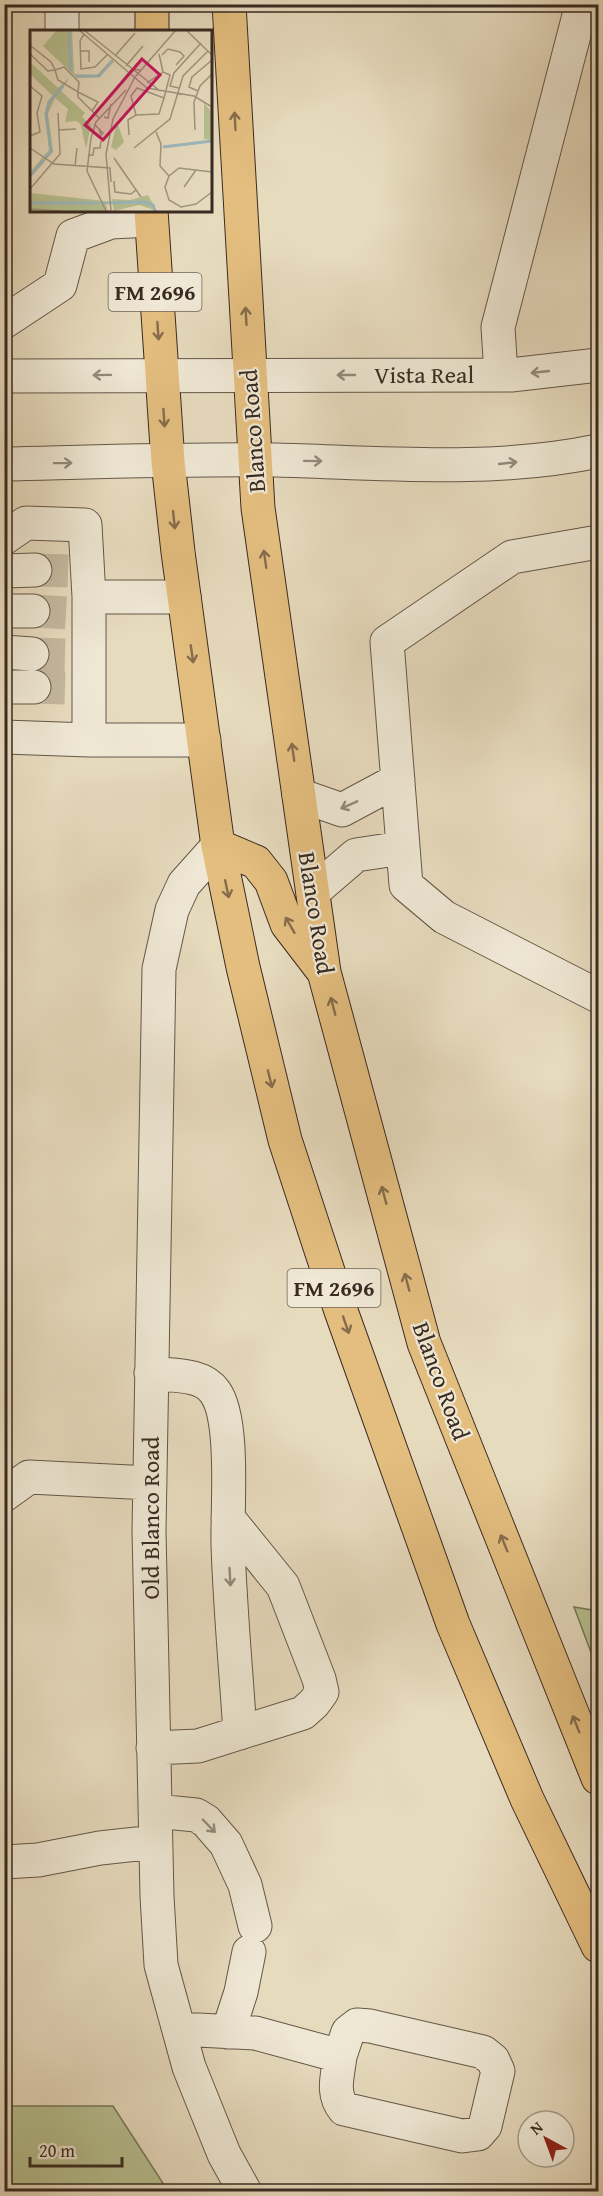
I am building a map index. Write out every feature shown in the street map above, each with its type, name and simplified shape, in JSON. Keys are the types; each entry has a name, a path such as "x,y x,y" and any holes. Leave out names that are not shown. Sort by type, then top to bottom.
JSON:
{"main road":[{"path":"152,4 152,30"},
{"name":"Blanco Road","path":"229,4 258,508 324,972 423,1342 598,1778"},
{"name":"FM 2696","path":"151,215 168,462 218,846 243,967 285,1140 352,1342 453,1624 526,1799 598,1946"},
{"path":"218,846 256,862 271,881 287,924 324,972"}],"street":[{"path":"62,4 62,30"},
{"path":"501,375 498,327 582,4"},
{"path":"4,322 60,285 73,236 111,222 151,215"},
{"name":"Vista Real","path":"4,376 501,375 598,365"},
{"path":"4,464 255,460 487,465 598,452"},
{"path":"4,538 26,523 85,525 80,594 79,655 48,688 89,740"},
{"path":"598,542 512,557 387,642 406,885 444,917 598,996"},
{"path":"80,594 184,597"},
{"path":"4,738 204,741"},
{"path":"299,795 342,810 398,780"},
{"name":"Old Blanco Road","path":"218,846 184,884 172,910 159,969 150,1483 153,1748 161,1965 189,2067 224,2154 245,2192"},
{"path":"313,892 356,855 402,848"},
{"path":"151,1373 200,1379 214,1391 224,1408 227,1432 228,1518 240,1733"},
{"path":"4,1495 29,1477 150,1483"},
{"path":"153,1748 198,1746 303,1713 322,1692 283,1586 228,1518"},
{"path":"4,1862 38,1860 100,1848 155,1826 196,1815 206,1821 226,1844 245,1885 252,1939 241,1992 228,2032"},
{"path":"357,2025 483,2052 493,2060 498,2071 485,2126 478,2134 462,2136 344,2109 338,2102 335,2090 340,2056 348,2032 357,2025"},
{"path":"179,2029 255,2033 340,2056"}],"green space":[{"path":"574,1607 598,1611 598,1671"},
{"path":"4,2106 113,2106 168,2191 5,2191"}],"tunnel":[{"path":"35,570 68,571"},
{"path":"33,611 68,613"},
{"path":"32,654 69,655"},
{"path":"34,687 65,688"}]}
